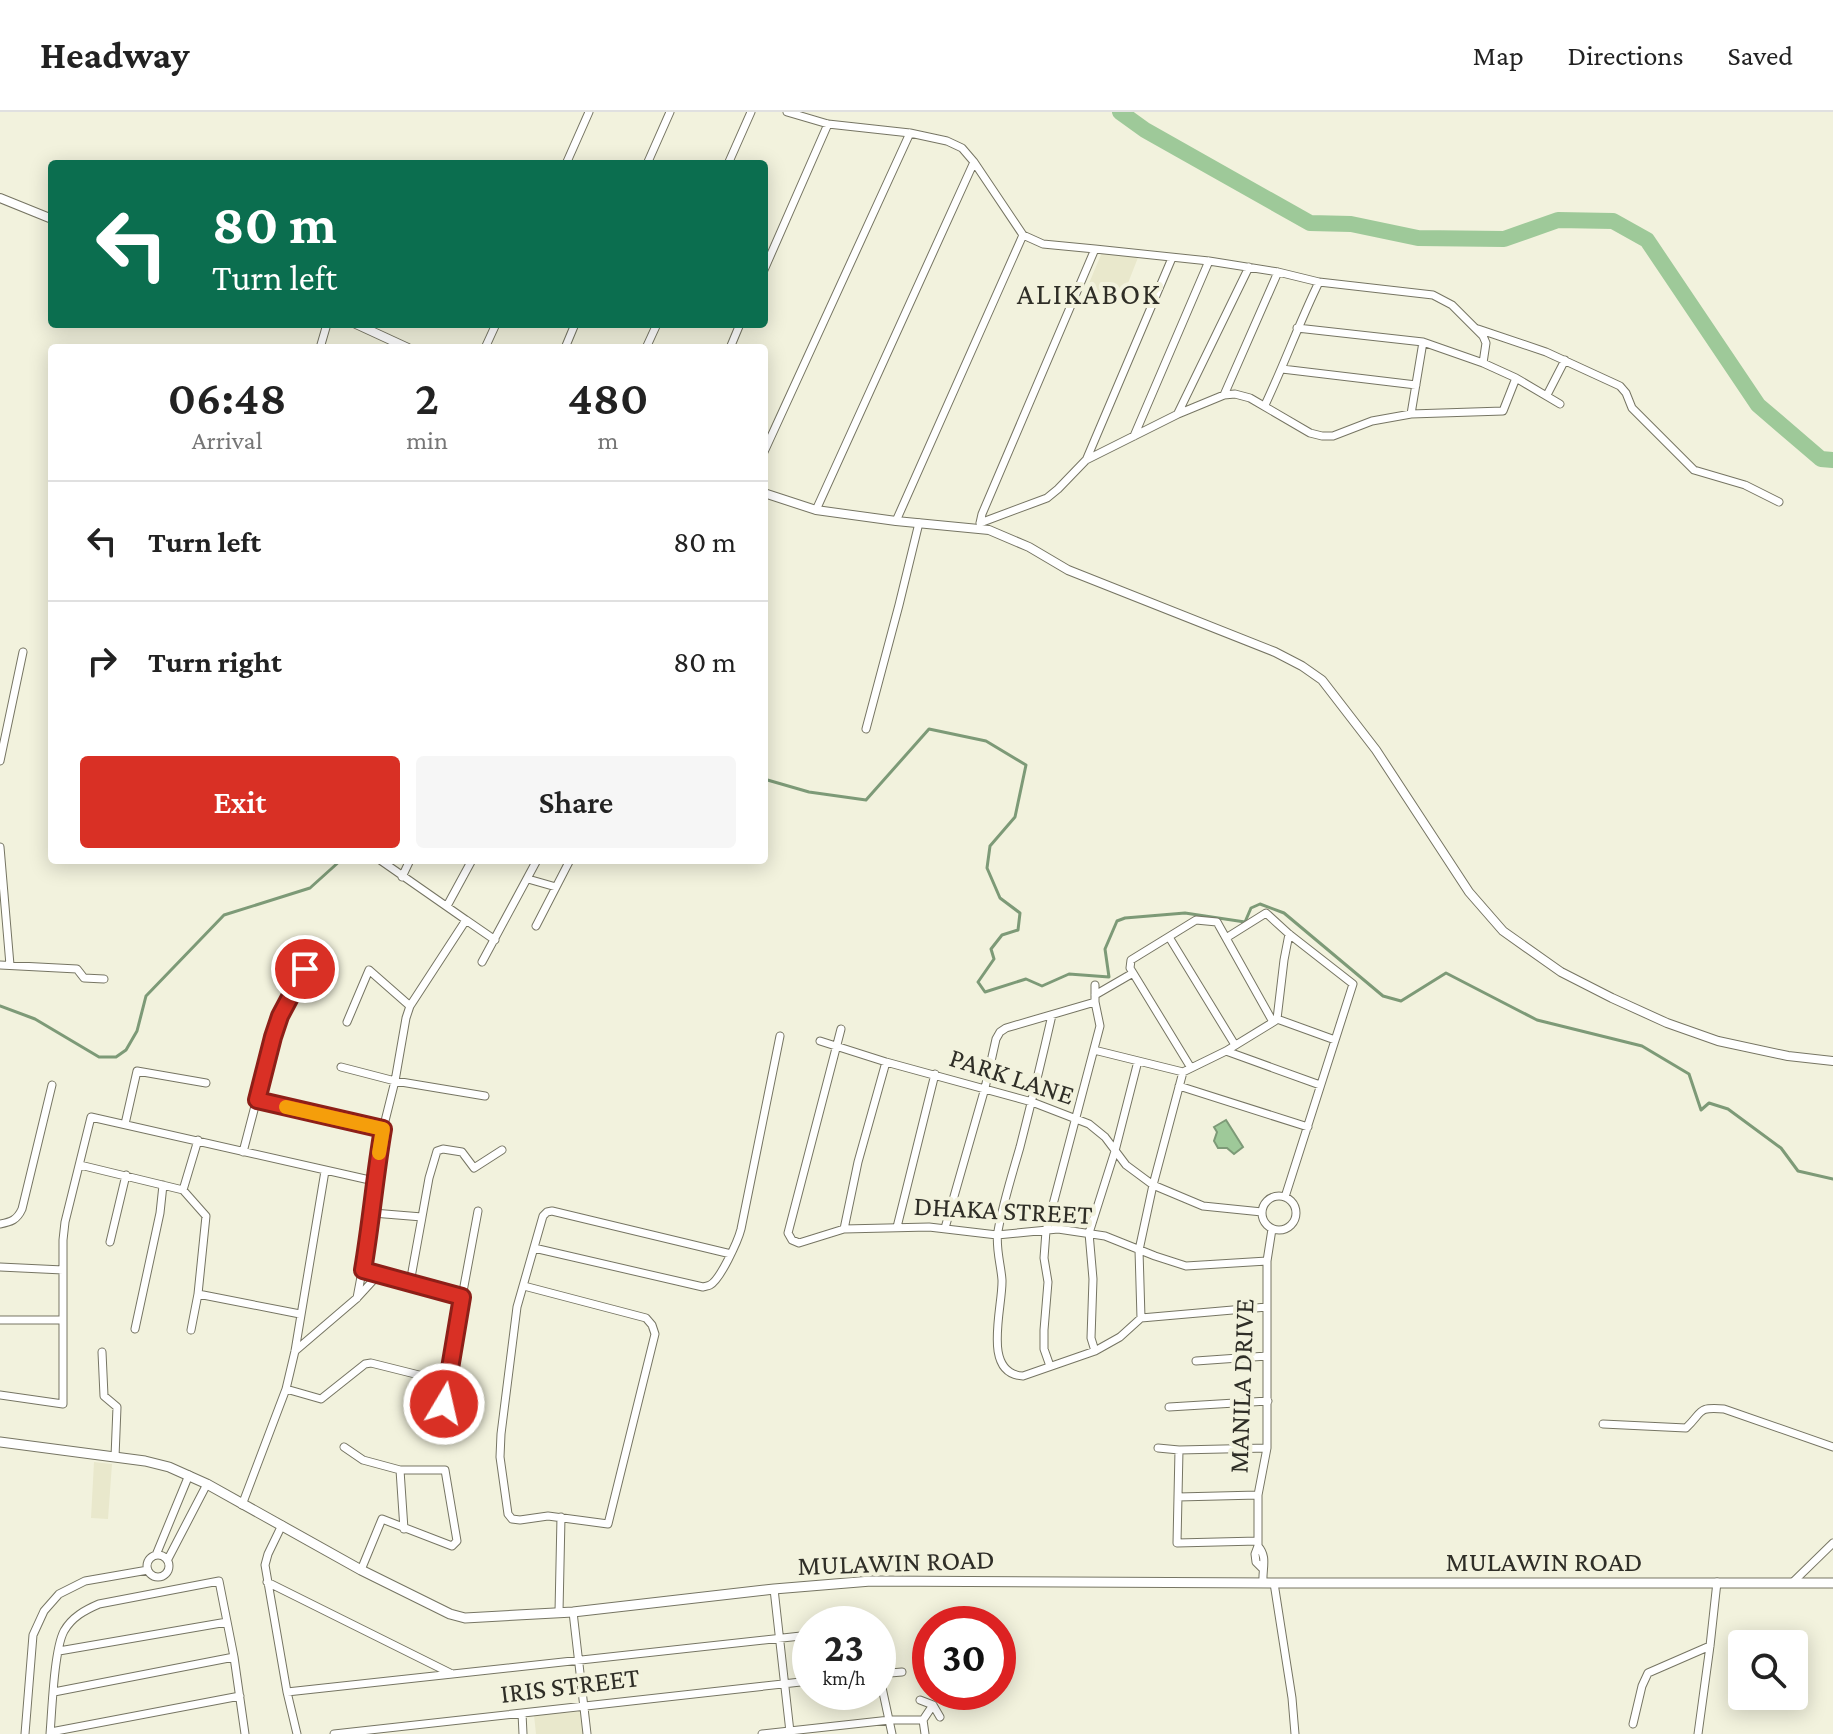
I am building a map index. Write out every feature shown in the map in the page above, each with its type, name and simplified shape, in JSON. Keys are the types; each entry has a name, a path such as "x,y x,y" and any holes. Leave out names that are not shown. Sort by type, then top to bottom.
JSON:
{"main road":[{"name":"MULAWIN ROAD","path":"0,1442 145,1461 169,1467 207,1484 361,1570 450,1614 465,1618 573,1612 871,1581 1833,1583"}],"street":[{"path":"568,160 589,112"},
{"path":"649,160 670,112"},
{"path":"730,160 751,112"},
{"path":"787,112 828,124 910,133 947,141 962,148 1023,235 1043,244 1209,261 1319,282 1433,295 1452,305 1476,328 1486,343 1483,363"},
{"path":"768,261 828,124"},
{"path":"768,443 910,133"},
{"path":"816,510 974,162"},
{"path":"0,198 48,217"},
{"path":"896,521 1023,235"},
{"path":"981,526 982,514 1095,249"},
{"path":"1086,460 1172,258"},
{"path":"1134,436 1209,261"},
{"path":"1178,414 1249,267"},
{"path":"1224,395 1278,272"},
{"path":"1265,405 1319,282"},
{"path":"365,328 399,344"},
{"path":"1297,328 1423,342 1483,363 1560,404"},
{"path":"1476,328 1546,352 1620,386 1632,408 1694,470 1745,485 1779,502"},
{"path":"1411,414 1423,342"},
{"path":"1547,395 1565,360"},
{"path":"1282,369 1416,385"},
{"path":"981,526 1047,498 1086,460 1178,414 1224,395 1250,398 1310,433 1333,436 1372,421 1411,414 1503,411 1516,378"},
{"path":"768,494 816,510 896,521 981,526 1068,570 1275,652 1302,666 1322,680 1376,750 1469,892 1503,931 1561,972 1654,1017 1718,1041 1788,1056 1833,1061"},
{"path":"866,729 919,523"},
{"path":"0,761 23,652"},
{"path":"0,847 10,965"},
{"path":"385,864 495,940"},
{"path":"402,877 408,864"},
{"path":"447,906 470,864"},
{"path":"482,962 535,864"},
{"path":"536,926 568,864"},
{"path":"528,879 556,887"},
{"path":"1226,938 1266,913 1353,984 1285,1197"},
{"path":"357,1298 373,1213 374,1181 383,1129 406,1018 410,1006 466,920"},
{"path":"1191,1068 1130,968 1131,960 1196,920 1217,922 1275,1020 1335,1040"},
{"path":"1094,1050 1183,1072 1226,1051 1275,1020 1289,934"},
{"path":"1169,937 1235,1045"},
{"path":"243,1152 280,1016 318,946"},
{"path":"362,963 410,1006"},
{"path":"0,965 77,969 84,978 104,979"},
{"path":"347,1022 369,970"},
{"path":"945,1228 1000,1032 1095,998 1133,973"},
{"path":"1050,1366 1044,1349 1048,1282 1044,1258 1046,1231 1100,1026 1095,985"},
{"path":"1052,1015 997,1235 1002,1284 998,1356 1003,1368 1013,1376 1023,1376 1095,1351 1120,1337 1141,1318 1267,1307"},
{"path":"836,1048 841,1029"},
{"path":"534,1248 703,1287 714,1282 731,1254 741,1229 780,1036"},
{"name":"PARK LANE","path":"820,1041 1032,1102 1089,1124 1105,1137 1126,1165 1153,1185 1203,1206 1262,1212"},
{"name":"DHAKA STREET","path":"836,1048 788,1233 792,1240 799,1243 844,1229 945,1228 997,1235 1058,1229 1105,1236 1186,1266 1267,1261"},
{"path":"1226,1051 1320,1085"},
{"path":"1095,1351 1091,1338 1093,1279 1089,1233 1115,1151 1138,1061"},
{"path":"844,1229 858,1162 886,1062"},
{"path":"341,1067 395,1081 485,1096"},
{"path":"125,1124 137,1071 206,1083"},
{"path":"1141,1318 1139,1250 1183,1072"},
{"path":"897,1227 935,1074"},
{"path":"0,1224 18,1218 22,1209 52,1085"},
{"path":"1179,1086 1308,1127"},
{"path":"257,1100 383,1129"},
{"path":"0,1395 63,1404 65,1222 91,1117 374,1181"},
{"path":"183,1190 198,1140"},
{"path":"410,1283 429,1178 437,1151 462,1152 474,1168 502,1150"},
{"path":"80,1165 183,1190 206,1216 191,1330"},
{"path":"242,1505 286,1389 325,1171"},
{"path":"110,1242 126,1175"},
{"path":"135,1329 163,1185"},
{"path":"1285,1197 1294,1204 1295,1220 1283,1230 1272,1229 1264,1222 1263,1207 1270,1199 1285,1197"},
{"path":"444,1404 478,1211"},
{"path":"524,1286 646,1318 652,1325 655,1334 608,1524 548,1516 520,1520 512,1519 508,1514 500,1457 501,1434 517,1307 543,1216 552,1211 731,1254"},
{"path":"373,1213 422,1217"},
{"name":"MANILA DRIVE","path":"1272,1229 1267,1261 1267,1448 1258,1495 1258,1543 1255,1554 1268,1583 1292,1698 1295,1734"},
{"path":"0,1267 63,1270"},
{"path":"363,1270 462,1297"},
{"path":"295,1351 357,1298 379,1274"},
{"path":"198,1294 300,1314"},
{"path":"0,1320 63,1320"},
{"path":"102,1352 104,1396 117,1407 115,1457"},
{"path":"1196,1361 1267,1356"},
{"path":"286,1389 321,1399 365,1364 371,1363 447,1382"},
{"path":"1169,1407 1268,1401"},
{"path":"1603,1424 1678,1429 1686,1428 1706,1408 1724,1409 1833,1447"},
{"path":"344,1447 363,1460 400,1470 445,1470 457,1541 452,1546 382,1519 361,1570"},
{"path":"1158,1448 1267,1448"},
{"path":"1179,1450 1177,1543 1258,1543"},
{"path":"400,1470 404,1529"},
{"path":"156,1555 189,1475"},
{"path":"168,1559 156,1555 148,1560 148,1570 154,1577 164,1576 170,1569 168,1559 207,1484"},
{"path":"1178,1497 1258,1495"},
{"path":"173,1514 187,1522"},
{"path":"559,1612 561,1517"},
{"path":"282,1525 265,1565 297,1734"},
{"path":"1792,1583 1833,1543"},
{"path":"25,1734 33,1635 44,1611 59,1594 85,1581 148,1570"},
{"path":"240,1696 50,1733 62,1634 81,1612 99,1604 219,1581 234,1657 240,1696 245,1734"},
{"path":"267,1582 450,1673"},
{"path":"1698,1734 1717,1582"},
{"path":"774,1589 790,1732"},
{"path":"573,1612 587,1734"},
{"path":"59,1651 227,1622"},
{"path":"287,1692 792,1637"},
{"path":"1633,1724 1648,1673 1710,1646"},
{"path":"54,1692 234,1657"},
{"path":"896,1672 902,1672"},
{"name":"IRIS STREET","path":"334,1734 792,1683"},
{"path":"888,1710 892,1734"},
{"path":"925,1734 923,1720 930,1710"},
{"path":"936,1710 940,1717"},
{"path":"522,1713 523,1734"},
{"path":"762,1734 890,1720 923,1720"}],"shaded area":[{"path":"1103,250 1139,255 1121,301 1087,288"},
{"path":"1226,1120 1243,1147 1234,1154 1227,1148 1218,1148 1214,1141 1217,1132 1214,1127"},
{"path":"94,1462 112,1464 108,1519 91,1518"},
{"path":"589,1711 591,1734 536,1734 534,1715"}],"waterway":[{"path":"1120,112 1145,130 1310,223 1351,224 1418,238 1504,239 1558,220 1613,221 1647,240 1758,405 1821,459 1833,460"},
{"path":"768,780 809,792 866,800 929,729 986,741 1026,765 1015,817 990,846 987,868 1000,898 1020,913 1018,930 1002,935 991,949 994,959 978,982 985,992 1026,979 1042,986 1069,974 1109,977 1105,949 1117,921 1125,918 1185,913 1245,922 1251,908 1260,904 1284,913 1383,996 1401,1001 1446,973 1537,1020 1642,1046 1689,1074 1701,1110 1709,1103 1728,1109 1781,1148 1798,1171 1833,1179"},
{"path":"0,1006 35,1019 99,1057 116,1057 126,1050 137,1031 146,996 224,915 310,888 337,864"}],"slow traffic":[{"path":"286,1107 383,1129 379,1153"}],"district":[{"name":"ALIKABOK","path":"1089,293"}],"route":[{"path":"305,969 280,1016 257,1100 383,1129 363,1270 462,1297 444,1404"}]}
